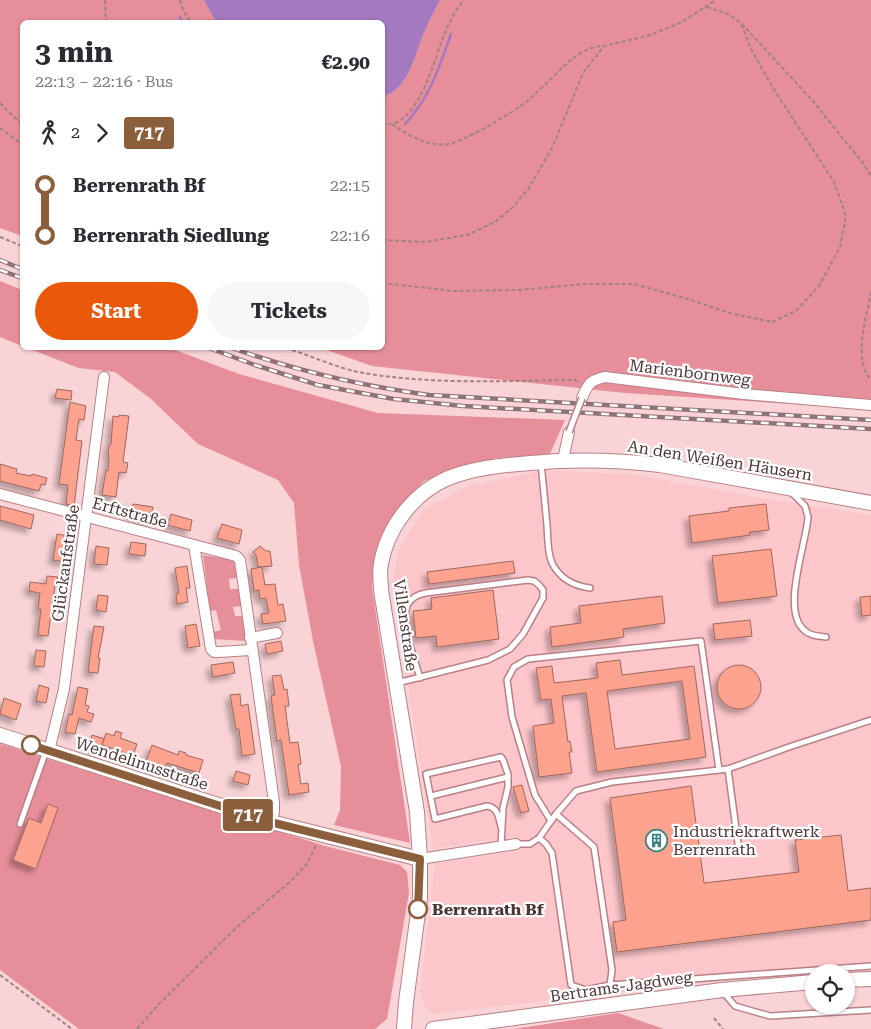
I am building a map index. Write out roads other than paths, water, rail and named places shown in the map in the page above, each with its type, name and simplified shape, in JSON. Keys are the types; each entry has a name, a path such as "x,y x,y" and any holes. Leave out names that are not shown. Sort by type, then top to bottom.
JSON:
{"main road":[{"name":"Villenstraße","path":"404,1029 420,898 420,859 417,812 381,590 381,564 390,535 404,512 420,496 445,480 479,469 563,460"},
{"name":"An den Weißen Häusern","path":"563,460 625,461 660,465 871,503"},
{"name":"Wendelinusstraße","path":"0,735 270,822 420,859"},
{"path":"855,980 871,979"},
{"name":"Bertrams-Jagdweg","path":"433,1029 722,990 805,983"}],"street":[{"name":"Glückaufstraße","path":"48,751 64,689 104,376"},
{"name":"Marienbornweg","path":"582,398 593,379 605,376 744,394 871,406"},
{"path":"563,460 569,432"},
{"name":"Erftstraße","path":"0,494 236,556 240,560 251,650 274,802 274,812 270,822"},
{"path":"194,545 211,649 214,652 251,650"},
{"path":"250,638 277,633"},
{"path":"420,859 516,844"}],"lane":[{"path":"569,432 582,398"},
{"path":"541,462 552,563 558,572 570,582 578,586 590,588"},
{"path":"789,488 794,496 805,506 808,517 793,596 795,616 804,631 812,636 826,637"},
{"path":"396,683 420,678 488,660 510,649 523,634 543,598 543,590 534,581 528,580 419,594 409,602 405,613 408,634 420,678"},
{"path":"551,821 534,795 512,717 507,680 514,667 528,659 701,641 718,770"},
{"path":"516,844 530,844 539,838 576,791 612,782 728,769 871,720"},
{"path":"20,824 48,751"},
{"path":"501,847 502,830 503,808 508,792 508,777 504,760 501,757 426,774 435,819 492,806 495,809 502,830"},
{"path":"728,769 738,851"},
{"path":"431,796 508,777"},
{"path":"556,814 594,847 612,970 610,985"},
{"path":"539,838 552,853 571,985 586,990 610,985 871,966"},
{"path":"722,990 735,1006 770,1016 871,1010"}],"waterway":[{"path":"405,124 414,114 427,93 438,70 451,34"}],"railway":[{"path":"0,260 20,268"},
{"path":"0,270 20,277"},
{"path":"214,350 318,385 394,399 463,406 871,429"},
{"path":"238,350 329,377 429,395 871,420"}],"place":[{"name":"Industriekraftwerk Berrenrath","path":"657,840"},
{"name":"Berrenrath Bf","path":"418,909"}]}
